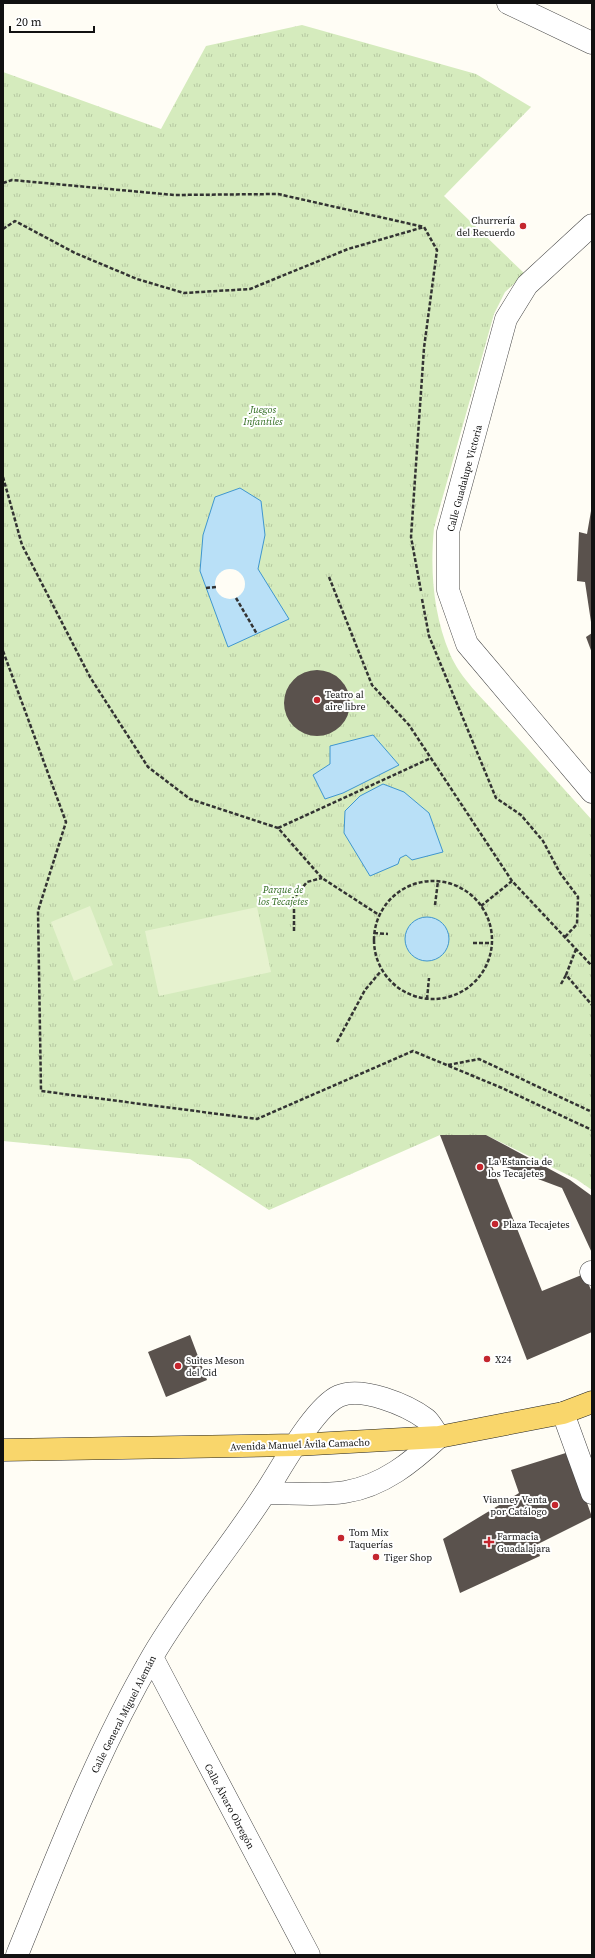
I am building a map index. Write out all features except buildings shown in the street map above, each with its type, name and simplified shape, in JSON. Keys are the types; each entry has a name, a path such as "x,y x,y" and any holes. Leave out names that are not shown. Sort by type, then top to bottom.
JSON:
{"main road":[{"name":"Avenida Manuel Ávila Camacho","path":"3,1450 295,1446 439,1438 563,1413 592,1402"}],"street":[{"path":"508,3 592,43"},
{"name":"Calle Guadalupe Victoria","path":"592,225 528,285 506,319 448,532 448,590 467,644 592,792"},
{"name":"Calle General Miguel Alemán","path":"16,1955 91,1776 152,1657 192,1596 265,1493 321,1409 329,1402 340,1396 351,1393 372,1396 412,1410 427,1420 439,1438"},
{"path":"563,1413 592,1493"},
{"path":"265,1493 332,1493 346,1492 359,1488 376,1482 408,1466 439,1438"},
{"name":"Calle Álvaro Obregón","path":"152,1657 309,1955"}],"path":[{"path":"3,183 12,180 174,195 278,194 424,227 437,250 424,348 412,537 429,636 496,798 521,814 542,841 560,873 578,897 577,924 565,937"},
{"path":"3,229 15,221 75,253 137,278 184,294 250,289 348,249 424,227"},
{"path":"3,477 22,545 90,677 148,767 190,799 278,828 322,878 379,915"},
{"path":"329,577 372,685 409,726 512,881 592,966"},
{"path":"206,588 216,588"},
{"path":"236,598 257,634"},
{"path":"3,651 66,822 38,911 41,1091 257,1119 413,1051 502,1088 592,1130"},
{"path":"278,828 431,758"},
{"path":"294,931 294,898 307,882 322,878"},
{"path":"435,905 438,881"},
{"path":"438,881 454,885 469,894 481,906 487,918 492,943 489,958 482,973 471,985 458,994 443,999 427,999 409,995 394,985 382,971 374,952 374,933 379,915 389,900 403,889 420,882 438,881"},
{"path":"481,906 512,881"},
{"path":"374,933 388,934"},
{"path":"473,943 492,943"},
{"path":"561,984 576,949"},
{"path":"337,1042 365,990 382,971"},
{"path":"566,974 592,1005"},
{"path":"427,999 429,978"},
{"path":"448,1066 479,1059 592,1112"}],"green space":[{"name":"Parque de los Tecajetes","path":"302,25 476,74 531,107 444,196 525,274 505,292 494,314 434,528 432,560 436,608 444,639 454,663 479,696 592,820 592,1190 576,1179 486,1135 440,1135 269,1210 190,1159 3,1141 3,72 161,129 206,46"},
{"path":"90,906 113,965 74,981 51,922"},
{"path":"257,907 271,972 159,996 145,931"}],"water":[{"path":"240,488 261,501 265,535 258,569 289,619 228,647 200,571 203,535 215,497"},
{"path":"373,735 399,765 343,793 325,799 313,775 330,764 330,746"},
{"path":"383,784 404,792 429,813 443,852 412,860 406,855 400,858 398,864 370,876 344,833 345,811 360,796"},
{"path":"423,917 431,917 436,918 443,923 448,930 448,948 443,955 436,960 423,961 415,958 408,951 405,943 405,935 408,927 415,920"}],"pier":[{"path":"230,569 241,573 245,584 241,595 230,599 219,595 215,584 219,573"}],"place":[{"name":"Churrería del Recuerdo","path":"523,226"},
{"name":"Teatro al aire libre","path":"317,700"},
{"name":"La Estancia de los Tecajetes","path":"480,1167"},
{"name":"Plaza Tecajetes","path":"495,1224"},
{"name":"X24","path":"487,1359"},
{"name":"Suites Meson del Cid","path":"178,1366"},
{"name":"Vianney Venta por Catálogo","path":"555,1505"},
{"name":"Tom Mix Taquerías","path":"341,1538"},
{"name":"Farmacia Guadalajara","path":"489,1542"},
{"name":"Tiger Shop","path":"376,1557"}],"park label":[{"name":"Juegos Infantiles","path":"263,414"}]}
